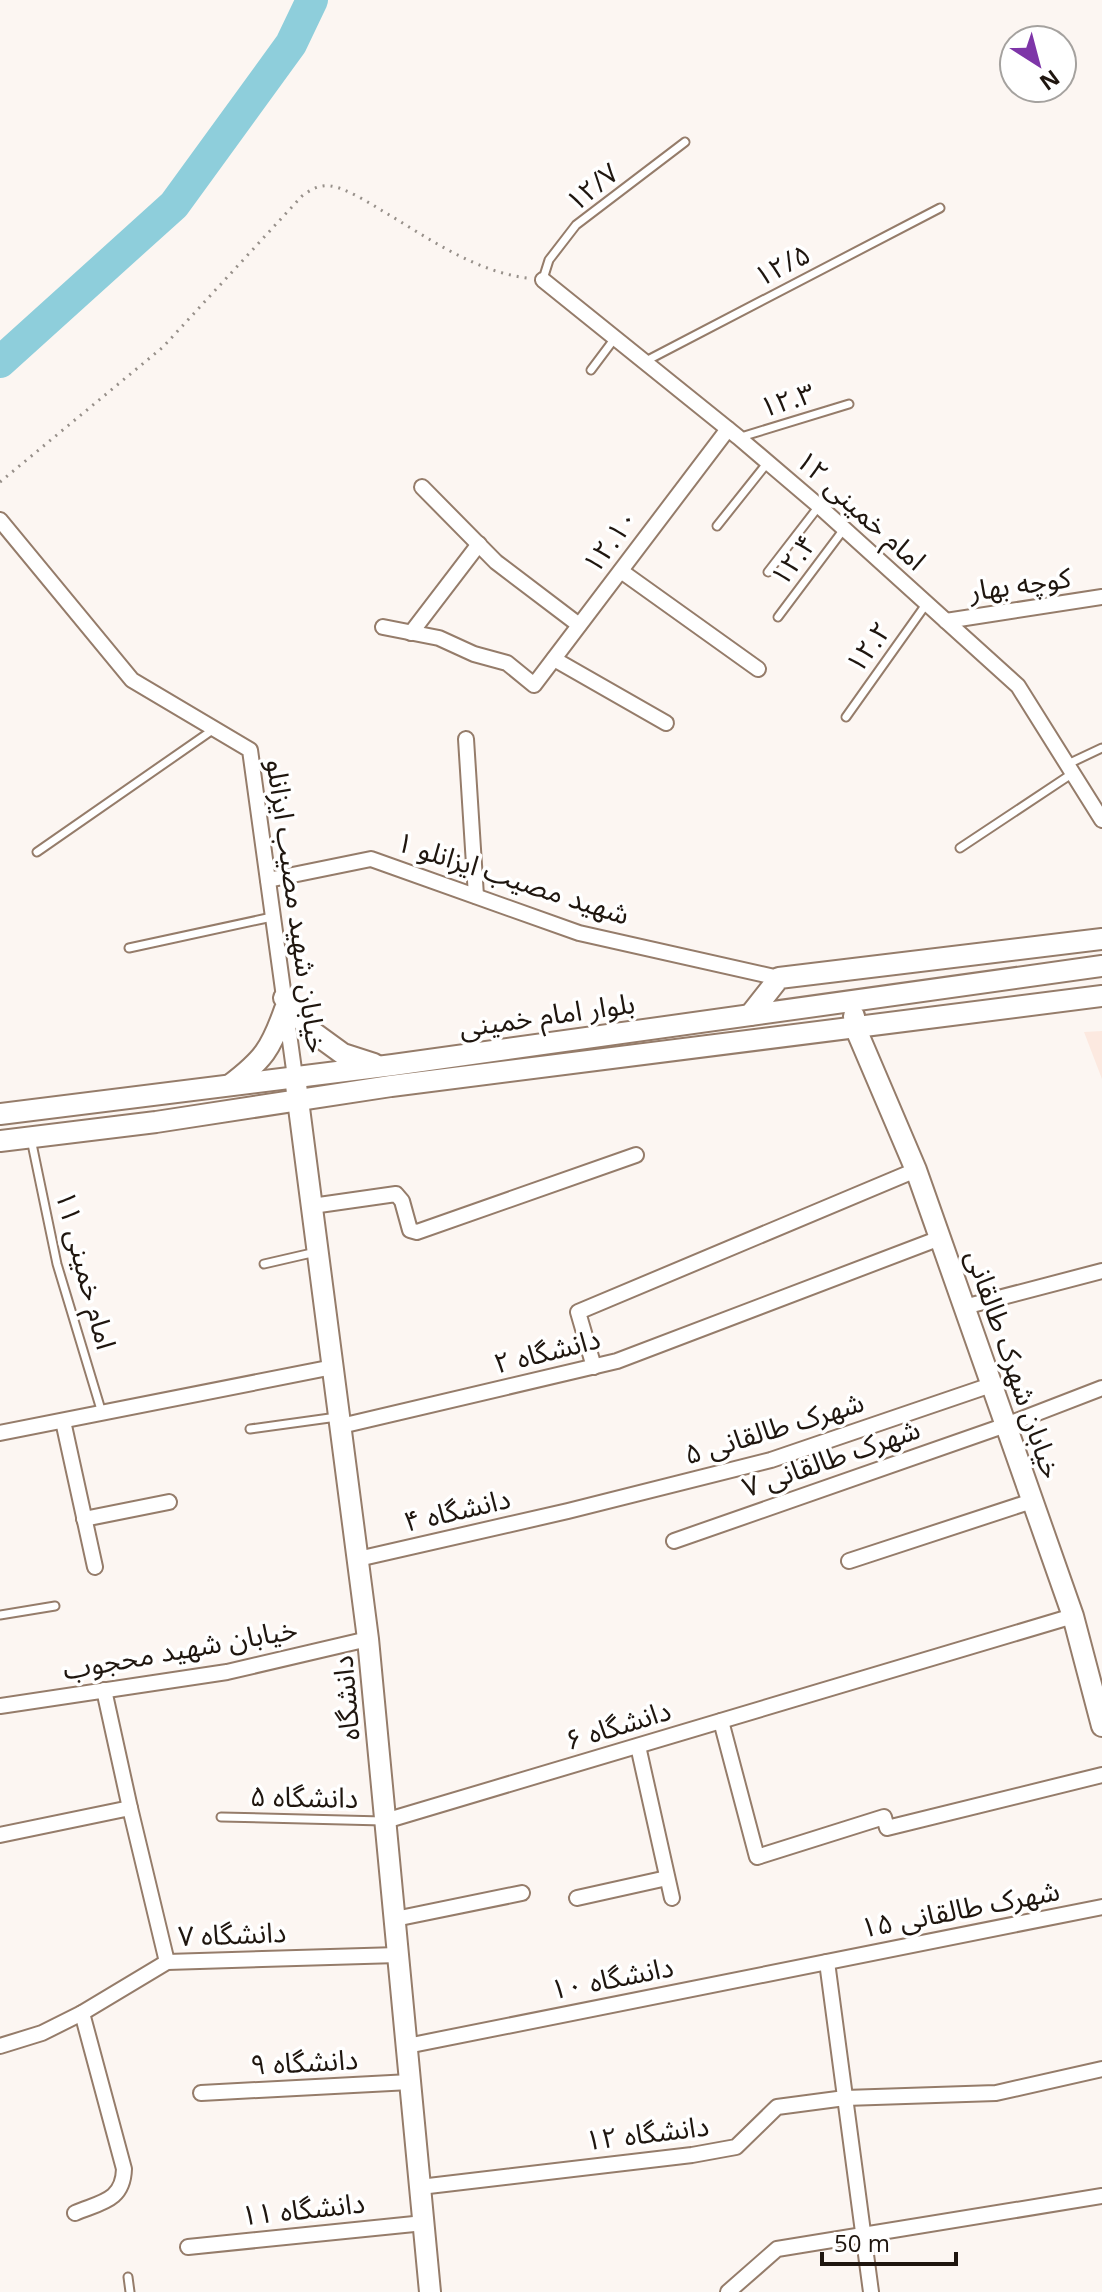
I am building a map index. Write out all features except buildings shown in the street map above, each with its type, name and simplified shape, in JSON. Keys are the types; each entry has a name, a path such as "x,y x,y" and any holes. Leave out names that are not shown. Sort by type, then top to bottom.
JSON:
{"main road":[{"path":"750,1015 779,978 1102,939"},
{"name":"بلوار امام خمینی","path":"0,1114 382,1067 1102,966"},
{"name":"خیابان شهرک طالقانی","path":"867,968 855,1027 916,1170 1073,1616 1102,1726"},
{"name":"بلوار امام خمینی","path":"0,1141 156,1122 391,1086 1102,996"},
{"path":"230,1085 256,1066 274,1039 285,1004 310,1030 343,1054 382,1067"},
{"name":"دانشگاه","path":"295,1077 368,1639 430,2292"}],"street":[{"name":"امام خمینی ۱۲","path":"543,280 768,462 1018,686 1102,820"},
{"name":"۱۲.۱۰","path":"411,633 439,638 474,654 507,663 534,685 733,433"},
{"path":"422,487 496,562 579,625"},
{"name":"خیابان شهید مصیب ایزانلو","path":"0,520 132,680 250,750 295,1077"},
{"path":"383,627 411,633 479,544"},
{"path":"621,571 758,669"},
{"name":"کوچه بهار","path":"946,621 1102,597"},
{"path":"554,659 666,723"},
{"path":"466,739 476,896"},
{"name":"شهید مصیب ایزانلو ۱","path":"268,880 371,859 579,933 779,978"},
{"path":"312,1206 396,1194 402,1201 410,1230 417,1232 636,1155"},
{"path":"594,1367 578,1312 916,1170"},
{"name":"دانشگاه ۲","path":"340,1421 617,1361 940,1238"},
{"path":"964,1307 1102,1271"},
{"path":"0,1433 333,1367"},
{"name":"شهرک طالقانی ۵","path":"568,1511 771,1460 991,1385"},
{"name":"شهرک طالقانی ۷","path":"674,1541 1006,1425 1102,1388"},
{"path":"63,1421 95,1567"},
{"path":"849,1561 1032,1501"},
{"path":"84,1519 169,1502"},
{"name":"دانشگاه ۴","path":"358,1559 568,1511"},
{"name":"دانشگاه ۶","path":"385,1821 1073,1616"},
{"name":"خیابان شهید محجوب","path":"0,1706 227,1672 368,1639"},
{"path":"104,1690 167,1962"},
{"path":"721,1721 757,1857 884,1817 887,1828 1102,1775"},
{"path":"638,1746 672,1898"},
{"path":"0,1835 130,1808"},
{"path":"577,1898 667,1878"},
{"path":"395,1919 522,1893"},
{"name":"شهرک طالقانی ۱۵","path":"827,1962 1102,1907"},
{"name":"دانشگاه ۷","path":"0,2046 42,2033 82,2013 167,1962 398,1955"},
{"path":"827,1962 871,2292"},
{"name":"دانشگاه ۱۰","path":"407,2046 827,1962"},
{"path":"75,2213 114,2197 124,2182 124,2169 82,2013"},
{"name":"دانشگاه ۱۲","path":"420,2187 692,2155 736,2147 777,2107 845,2098 996,2093 1102,2069"},
{"name":"دانشگاه ۹","path":"201,2093 410,2082"},
{"path":"728,2292 777,2249 1102,2196"},
{"name":"دانشگاه ۱۱","path":"188,2247 424,2223"}],"lane":[{"name":"۱۲/۷","path":"543,280 549,260 576,225 685,142"},
{"name":"۱۲/۵","path":"644,362 940,208"},
{"path":"591,370 615,338"},
{"name":"۱۲.۳","path":"733,433 849,404"},
{"path":"717,526 768,462"},
{"path":"768,572 819,506"},
{"name":"۱۲.۴","path":"778,617 844,529"},
{"name":"۱۲.۲","path":"846,717 927,603"},
{"path":"37,852 214,729"},
{"path":"960,848 1102,748"},
{"path":"129,948 273,917"},
{"name":"امام خمینی ۱۱","path":"31,1137 57,1264 102,1413"},
{"path":"264,1264 318,1252"},
{"path":"250,1429 340,1421"},
{"path":"0,1615 55,1606"},
{"name":"دانشگاه ۵","path":"221,1817 385,1821"},
{"path":"128,2277 130,2292"}],"path":[{"path":"0,482 163,347 302,196 312,189 330,185 361,198 490,270 543,280"}],"shaded area":[{"path":"1102,1031 1102,1079 1084,1032"}],"waterway":[{"path":"0,362 174,205 291,44 312,0"}]}
